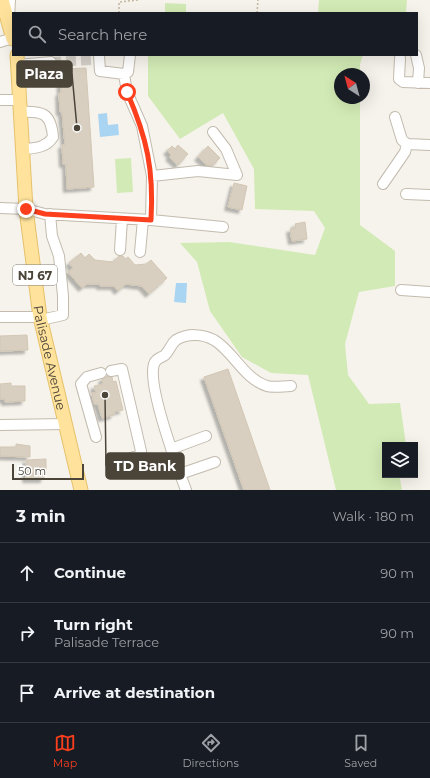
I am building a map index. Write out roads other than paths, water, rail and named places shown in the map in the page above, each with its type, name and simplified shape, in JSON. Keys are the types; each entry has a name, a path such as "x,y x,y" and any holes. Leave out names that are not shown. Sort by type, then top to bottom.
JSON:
{"main road":[{"path":"2,0 12,34"},
{"name":"Palisade Avenue","path":"17,60 26,209 41,318 81,490"}],"street":[{"path":"9,23 10,0"},
{"path":"0,42 12,38"},
{"path":"97,58 100,71 124,74 128,72 130,56"},
{"path":"416,56 419,68 418,83"},
{"path":"400,58 399,79 403,82 430,83"},
{"path":"17,60 51,62"},
{"path":"124,74 127,92 142,126 152,176 147,220 140,252"},
{"path":"0,100 20,106 50,119 53,137 46,145 39,148 23,149"},
{"path":"395,117 402,140 407,144 430,145"},
{"path":"152,176 198,171 237,175 226,148 213,132"},
{"path":"383,184 405,152 407,144"},
{"path":"406,194 430,195"},
{"path":"0,208 26,209 50,214 147,220 223,227"},
{"path":"0,317 41,318 63,315 63,296 59,256 52,236 50,214"},
{"path":"120,250 122,219"},
{"path":"402,290 430,292"},
{"path":"186,490 171,449 159,406 154,376 155,362 165,355 177,340 192,335 203,336 216,341 252,377 267,386 291,386"},
{"path":"96,438 81,384 87,377 122,369 141,451 141,455 131,458"},
{"path":"0,425 66,424"},
{"path":"171,449 206,436"},
{"path":"180,474 215,462"}],"water":[{"path":"107,113 108,125 118,124 119,135 100,137 98,114"},
{"path":"176,283 187,283 186,303 174,302"}],"tunnel":[{"path":"51,62 92,60"}],"place":[{"name":"Plaza","path":"77,128"},
{"name":"TD Bank","path":"105,395"}]}
